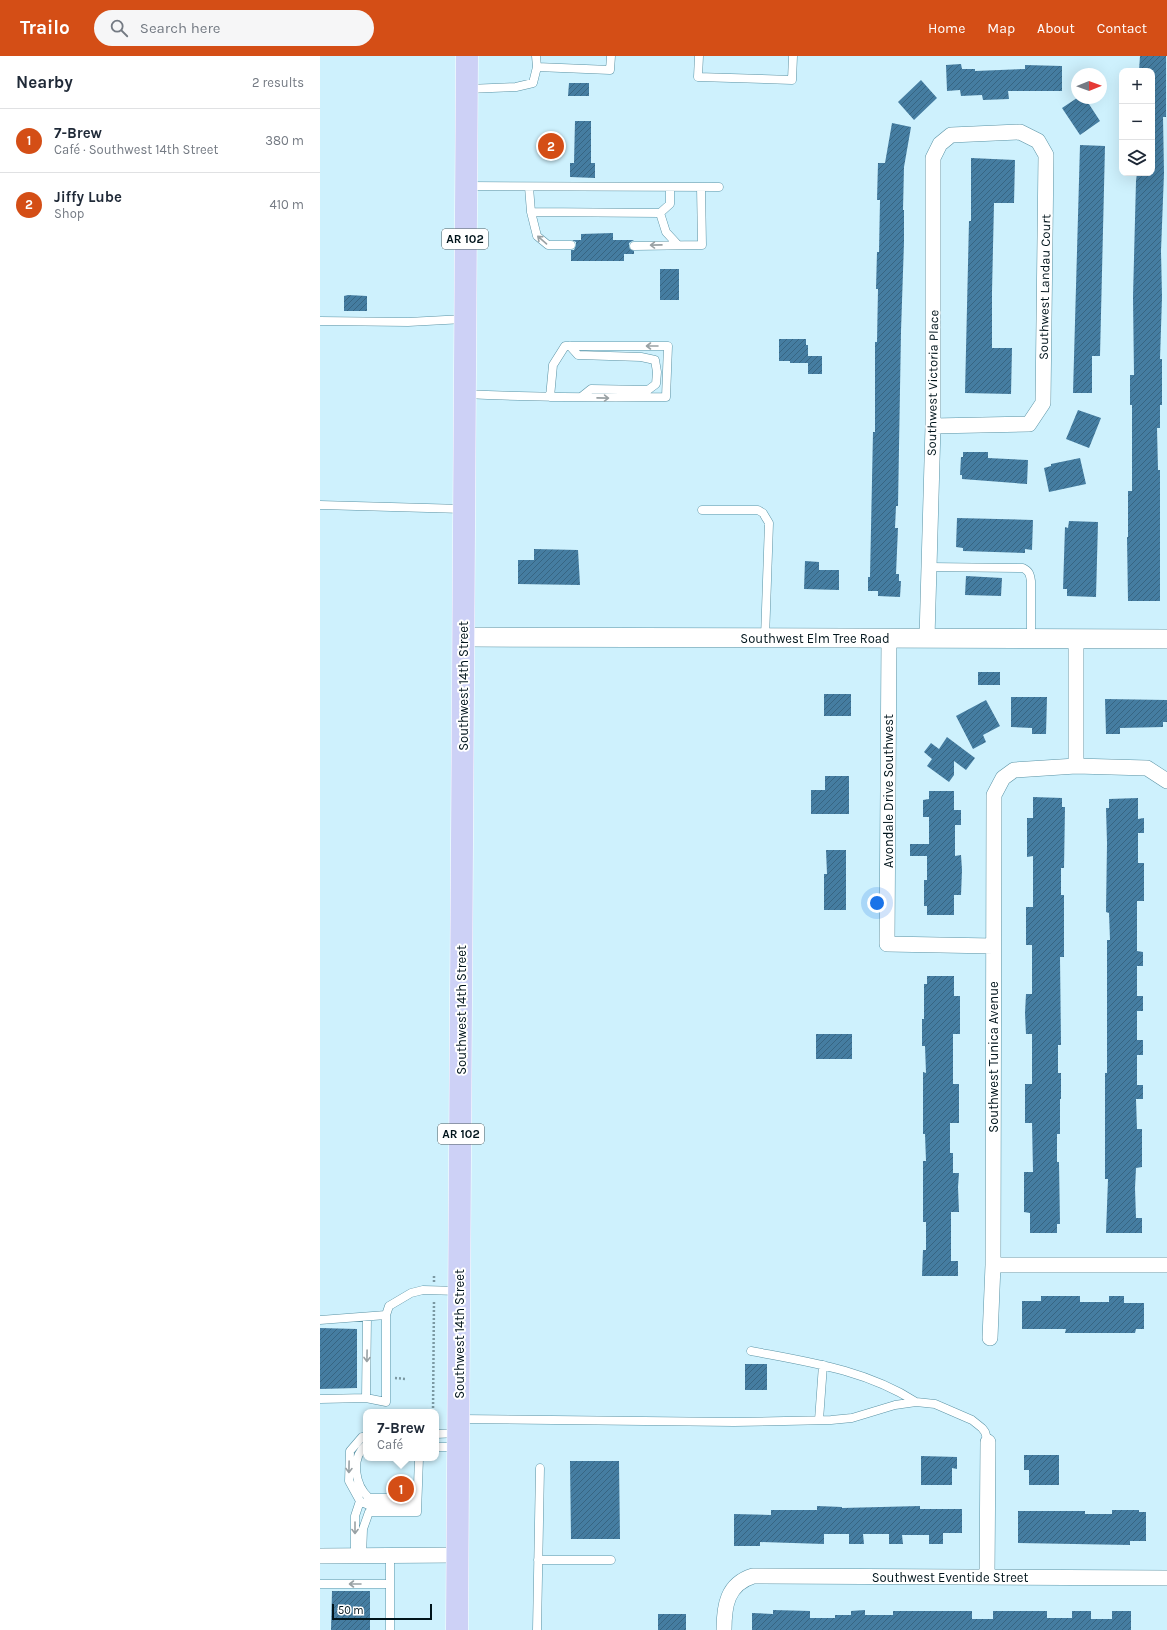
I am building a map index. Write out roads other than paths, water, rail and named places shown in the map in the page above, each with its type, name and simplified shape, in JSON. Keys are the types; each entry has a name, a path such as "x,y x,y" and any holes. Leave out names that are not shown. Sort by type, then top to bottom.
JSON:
{"main road":[{"name":"AR 102","path":"464,392 467,56"},
{"name":"Southwest 14th Street","path":"457,1630 464,637 464,392"}],"street":[{"name":"Southwest Landau Court","path":"933,426 1029,424 1043,403 1046,155 1038,141 1020,132 950,135"},
{"name":"Southwest Victoria Place","path":"927,638 933,426 934,158 940,144 950,135"},
{"name":"Southwest Elm Tree Road","path":"464,637 1167,639"},
{"name":"Avondale Drive Southwest","path":"889,638 887,944 994,946"},
{"path":"1076,639 1076,766 1147,768 1165,779"},
{"name":"Southwest Tunica Avenue","path":"990,1338 993,1265 994,795 1003,778 1014,770 1076,766"},
{"path":"993,1265 1167,1265"},
{"path":"987,1577 988,1442"},
{"path":"320,1556 458,1555"},
{"name":"Southwest Eventide Street","path":"724,1630 724,1610 727,1600 736,1586 746,1578 753,1576 1167,1578"}],"lane":[{"path":"467,89 516,87 533,83 537,67 536,56"},
{"path":"537,67 610,70 611,56"},
{"path":"698,56 698,77 792,80 793,56"},
{"path":"466,186 719,187"},
{"path":"529,186 531,212 537,236 548,245 571,245"},
{"path":"531,212 660,213 670,204 670,187"},
{"path":"634,246 702,245 701,187"},
{"path":"660,213 666,232 678,245"},
{"path":"320,321 408,322 465,319"},
{"path":"464,392 550,397 666,397 668,346 565,346 553,365 550,397"},
{"path":"570,346 578,355 642,357 655,360 658,372 656,384 648,390 591,389 581,397"},
{"path":"320,505 464,509"},
{"path":"702,510 758,510 763,513 769,523 765,638"},
{"path":"929,567 1023,568 1028,570 1031,581 1031,639"},
{"path":"320,1399 366,1398 386,1402 386,1315 389,1306 411,1293 423,1290 460,1291"},
{"path":"320,1320 386,1315"},
{"path":"366,1398 367,1317"},
{"path":"751,1351 823,1365 859,1374 899,1390 916,1402"},
{"path":"819,1420 823,1365"},
{"path":"439,1434 852,1418 895,1405 916,1402 935,1404 972,1420 985,1432 988,1442"},
{"path":"439,1445 459,1433"},
{"path":"363,1437 350,1451 349,1482 360,1501 369,1512"},
{"path":"363,1449 357,1458 356,1477 364,1493 369,1498 417,1502"},
{"path":"369,1512 417,1512 419,1461"},
{"path":"537,1630 540,1468"},
{"path":"360,1501 370,1506 417,1502"},
{"path":"358,1556 355,1516 360,1501"},
{"path":"358,1556 362,1529 369,1512"},
{"path":"390,1555 390,1630"},
{"path":"538,1560 611,1560"},
{"path":"320,1584 390,1584"}],"place":[{"name":"Jiffy Lube","path":"551,146"},
{"name":"7-Brew","path":"401,1489"}]}
